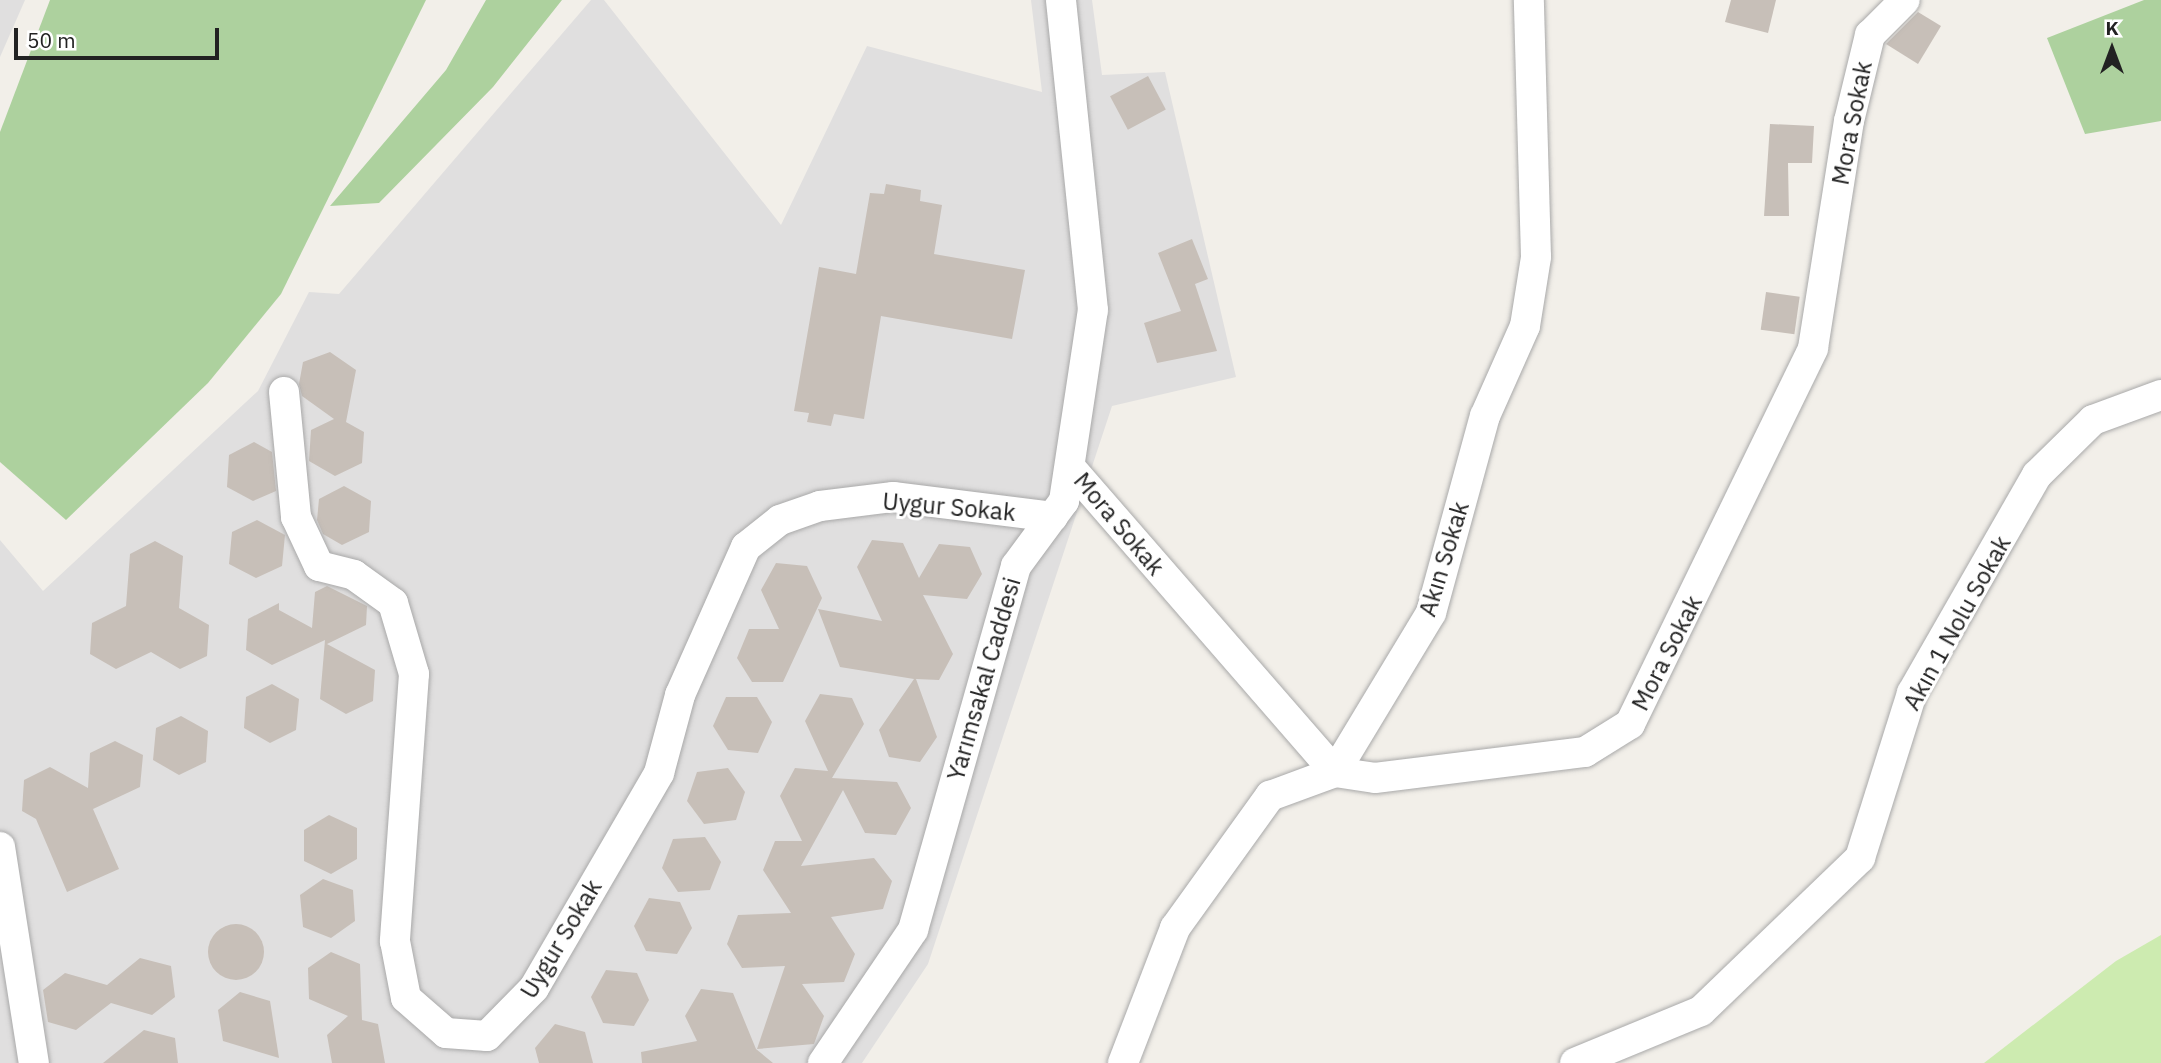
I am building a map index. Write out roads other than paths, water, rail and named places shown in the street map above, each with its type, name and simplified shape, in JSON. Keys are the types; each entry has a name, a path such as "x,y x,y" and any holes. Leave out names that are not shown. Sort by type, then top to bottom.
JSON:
{"street":[{"name":"Yarımsakal Caddesi","path":"823,1063 913,930 1016,566 1064,501 1093,310 1062,0"},
{"name":"Akın Sokak","path":"1335,772 1431,613 1485,416 1525,326 1536,257 1528,0"},
{"name":"Mora Sokak","path":"1070,467 1335,772 1375,778 1585,752 1630,724 1813,348 1849,121 1870,35 1905,0"},
{"name":"Uygur Sokak","path":"284,392 296,517 313,554 319,566 354,575 393,603 414,674 394,896 395,941 406,998 446,1033 486,1036 534,988 659,773 680,695 746,547 780,520 820,506 893,497 1053,517"},
{"name":"Akın 1 Nolu Sokak","path":"1575,1063 1701,1012 1860,858 1912,693 2037,475 2093,420 2161,395"},
{"path":"1124,1063 1175,928 1235,844 1270,796 1335,772"},
{"path":"0,847 34,1063"}]}
